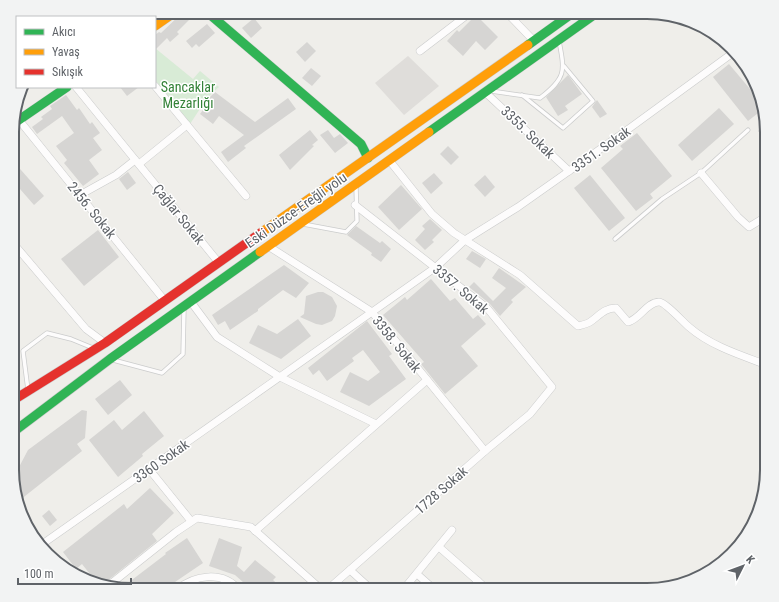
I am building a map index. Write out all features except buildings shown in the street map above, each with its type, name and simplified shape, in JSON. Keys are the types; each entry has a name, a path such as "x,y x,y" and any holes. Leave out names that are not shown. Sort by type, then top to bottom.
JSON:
{"main road":[{"path":"156,25 165,19"},
{"path":"215,19 361,144 368,158"},
{"name":"Eski Düzce-Ereğli yolu","path":"19,397 105,343 564,19"},
{"name":"Eski Düzce-Ereğli yolu","path":"19,428 110,359 589,19"},
{"path":"20,119 66,88"}],"street":[{"path":"420,51 462,19"},
{"path":"513,19 534,41"},
{"name":"3351. Sokak","path":"372,312 436,267 464,240 518,207 730,55"},
{"path":"156,87 246,196"},
{"name":"Çağlar Sokak","path":"77,88 219,263"},
{"name":"3355. Sokak","path":"487,92 569,171"},
{"path":"80,195 137,162 187,125"},
{"name":"2456. Sokak","path":"19,126 80,195 165,300"},
{"path":"389,160 432,214 464,240 520,276 578,326 589,323 605,310 611,308 616,308 628,322 633,321 654,302 660,302 664,303 690,328 717,345 760,362"},
{"path":"701,173 738,217 749,227 760,220"},
{"name":"3357. Sokak","path":"355,205 487,308 552,387"},
{"name":"3358. Sokak","path":"268,246 372,312 485,451"},
{"path":"19,250 86,329 105,343"},
{"path":"188,305 217,337 280,377 376,424"},
{"name":"3360 Sokak","path":"45,542 372,312"},
{"path":"255,531 426,380"},
{"name":"1728 Sokak","path":"335,583 485,451 530,414 552,387"},
{"path":"149,469 191,521"},
{"path":"114,582 191,521 197,518 212,519 251,527 314,583"},
{"path":"409,583 452,530"},
{"path":"439,547 478,581"},
{"path":"350,570 364,583"},
{"path":"417,574 427,583"},
{"path":"187,583 195,578 210,576 231,583"}],"lane":[{"path":"522,95 563,128 593,101 564,66 559,41"},
{"path":"487,92 540,98 559,82 564,66"},
{"path":"615,239 662,199 701,173 748,130"},
{"path":"300,224 346,232 357,221 355,205 356,184"},
{"path":"110,359 162,373 183,354 188,305"},
{"path":"28,391 22,352 47,332 71,339 96,349"}],"shaded area":[{"path":"408,56 439,86 404,115 375,83"}],"green space":[{"name":"Sancaklar Mezarlığı","path":"156,49 193,79 200,71 219,87 206,100 190,124 156,81"}],"traffic: fast":[{"path":"215,19 361,144 368,158"},
{"path":"528,45 564,19"},
{"path":"429,132 588,19"},
{"path":"20,119 66,88"},
{"path":"19,428 110,359 260,252"}],"traffic: slow":[{"path":"156,25 165,19"},
{"path":"262,232 528,45"},
{"path":"260,252 429,132"}],"traffic: jam":[{"path":"19,397 105,343 262,232"}]}
